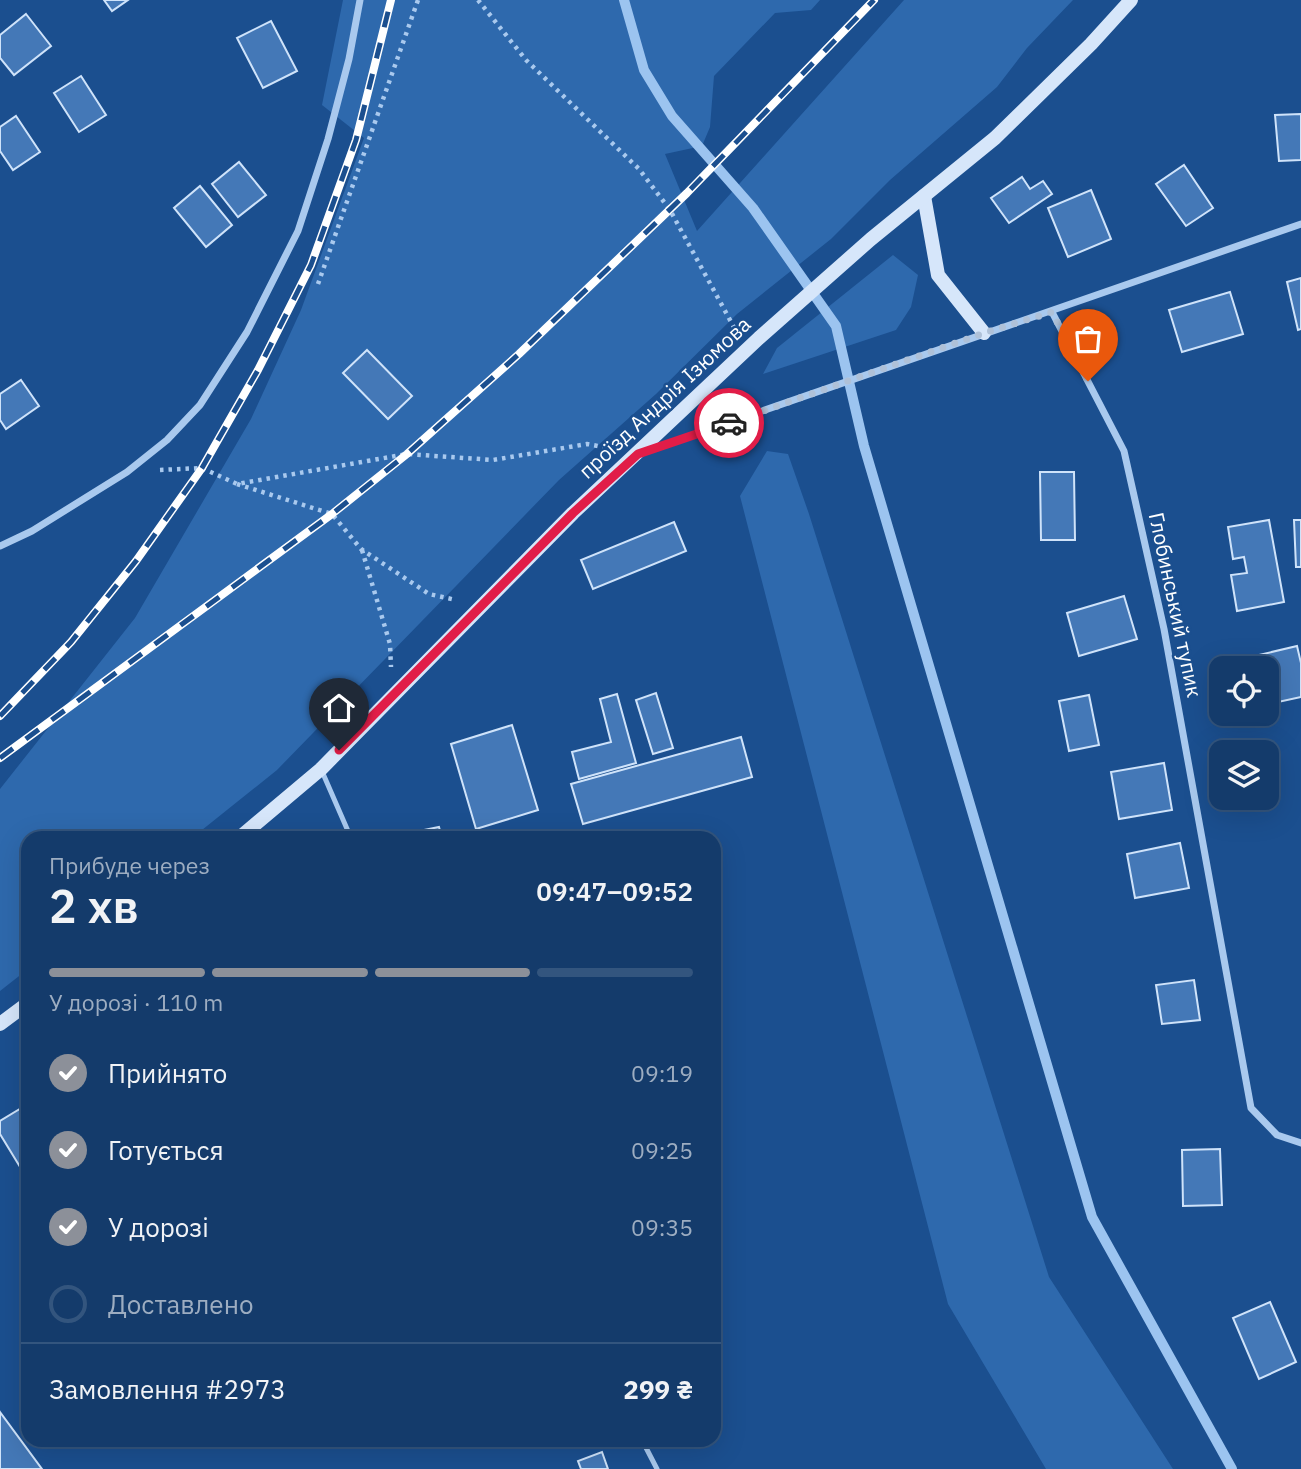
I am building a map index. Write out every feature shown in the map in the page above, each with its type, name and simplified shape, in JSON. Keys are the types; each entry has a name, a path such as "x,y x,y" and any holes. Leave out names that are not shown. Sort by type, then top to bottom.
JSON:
{"street":[{"path":"0,547 32,531 127,472 167,440 200,405 247,332 298,231 328,139 349,58 360,0"},
{"name":"проїзд Андрія Ізюмова","path":"247,831 321,769 573,513 760,338 872,239 995,138 1091,44 1131,0"},
{"path":"924,196 938,275 984,333"},
{"path":"638,454 1301,224"},
{"name":"Глобинський тупик","path":"1052,312 1124,451 1164,629 1251,1108 1276,1135 1301,1143"},
{"path":"0,1024 21,1008"}],"lane":[{"path":"321,769 348,831"},
{"path":"646,1447 657,1469"}],"path":[{"path":"318,284 418,0"},
{"path":"478,0 526,60 639,169 670,210 746,351"},
{"path":"237,484 407,454 493,460 587,444 638,454"},
{"path":"127,472 202,468 237,484 332,514 361,549 429,594 481,605"},
{"path":"361,549 390,644 393,694"}],"shaded area":[{"path":"343,0 820,0 811,10 775,13 714,76 710,127 702,146 665,154 697,231 904,0 1073,0 1027,48 997,87 890,180 831,239 737,314 656,394 559,480 277,770 201,831 21,831 21,974 0,991 0,789 135,618 251,419 301,310 364,138 322,105"},
{"path":"893,255 918,275 911,307 896,330 763,374 777,348"},
{"path":"767,451 788,454 809,514 1049,1277 1173,1469 1046,1469 948,1304 740,496"}],"building":[{"path":"104,0 128,0 112,11"},
{"path":"26,14 51,46 14,75 0,58 0,35"},
{"path":"271,21 297,71 263,88 237,38"},
{"path":"81,76 106,115 79,132 54,93"},
{"path":"1301,114 1301,160 1279,161 1275,115"},
{"path":"16,116 40,152 13,170 0,151 0,127"},
{"path":"239,162 266,195 238,217 212,184"},
{"path":"1184,165 1213,208 1186,226 1156,184"},
{"path":"1022,177 1030,189 1043,181 1052,194 1009,223 991,198"},
{"path":"200,186 232,225 206,247 174,208"},
{"path":"1091,190 1111,239 1068,257 1048,208"},
{"path":"1301,278 1301,329 1298,330 1287,282"},
{"path":"1230,292 1243,334 1182,352 1169,310"},
{"path":"367,350 412,396 388,419 343,373"},
{"path":"21,380 39,406 6,429 0,420 0,394"},
{"path":"1040,472 1074,472 1075,540 1041,540"},
{"path":"1269,520 1284,602 1237,611 1231,575 1247,573 1244,557 1233,559 1228,527"},
{"path":"1294,520 1301,520 1301,567 1296,567"},
{"path":"674,522 686,551 593,589 581,560"},
{"path":"1124,596 1137,639 1079,656 1067,613"},
{"path":"1297,646 1301,663 1301,697 1279,702 1279,656 1259,655"},
{"path":"656,693 673,748 653,754 636,700"},
{"path":"617,694 636,763 579,779 572,752 611,742 600,699"},
{"path":"1089,695 1099,745 1069,751 1059,701"},
{"path":"512,725 538,810 476,829 451,744"},
{"path":"741,737 752,777 583,824 571,784"},
{"path":"1164,763 1172,810 1119,819 1111,772"},
{"path":"439,827 440,831 419,831"},
{"path":"1180,843 1189,888 1135,898 1127,854"},
{"path":"1194,980 1200,1020 1162,1024 1156,985"},
{"path":"21,1108 21,1168 0,1134 0,1121"},
{"path":"1220,1149 1222,1205 1183,1206 1182,1150"},
{"path":"1270,1302 1296,1362 1259,1379 1233,1318"},
{"path":"0,1412 21,1440 21,1447 26,1447 42,1469 0,1469"},
{"path":"602,1452 608,1469 581,1469 578,1461"}],"waterway":[{"path":"624,0 644,70 672,116 753,208 836,326 864,446 1092,1217 1232,1469"}],"railway":[{"path":"0,716 71,642 136,561 202,468 258,370 311,265 356,140 391,0"},
{"path":"0,758 332,514 407,454 519,354 687,193 874,0"}],"way so far":[{"path":"729,423 984,333 1052,312 1088,381"}],"route":[{"path":"339,750 573,513 638,454 729,423"}]}
